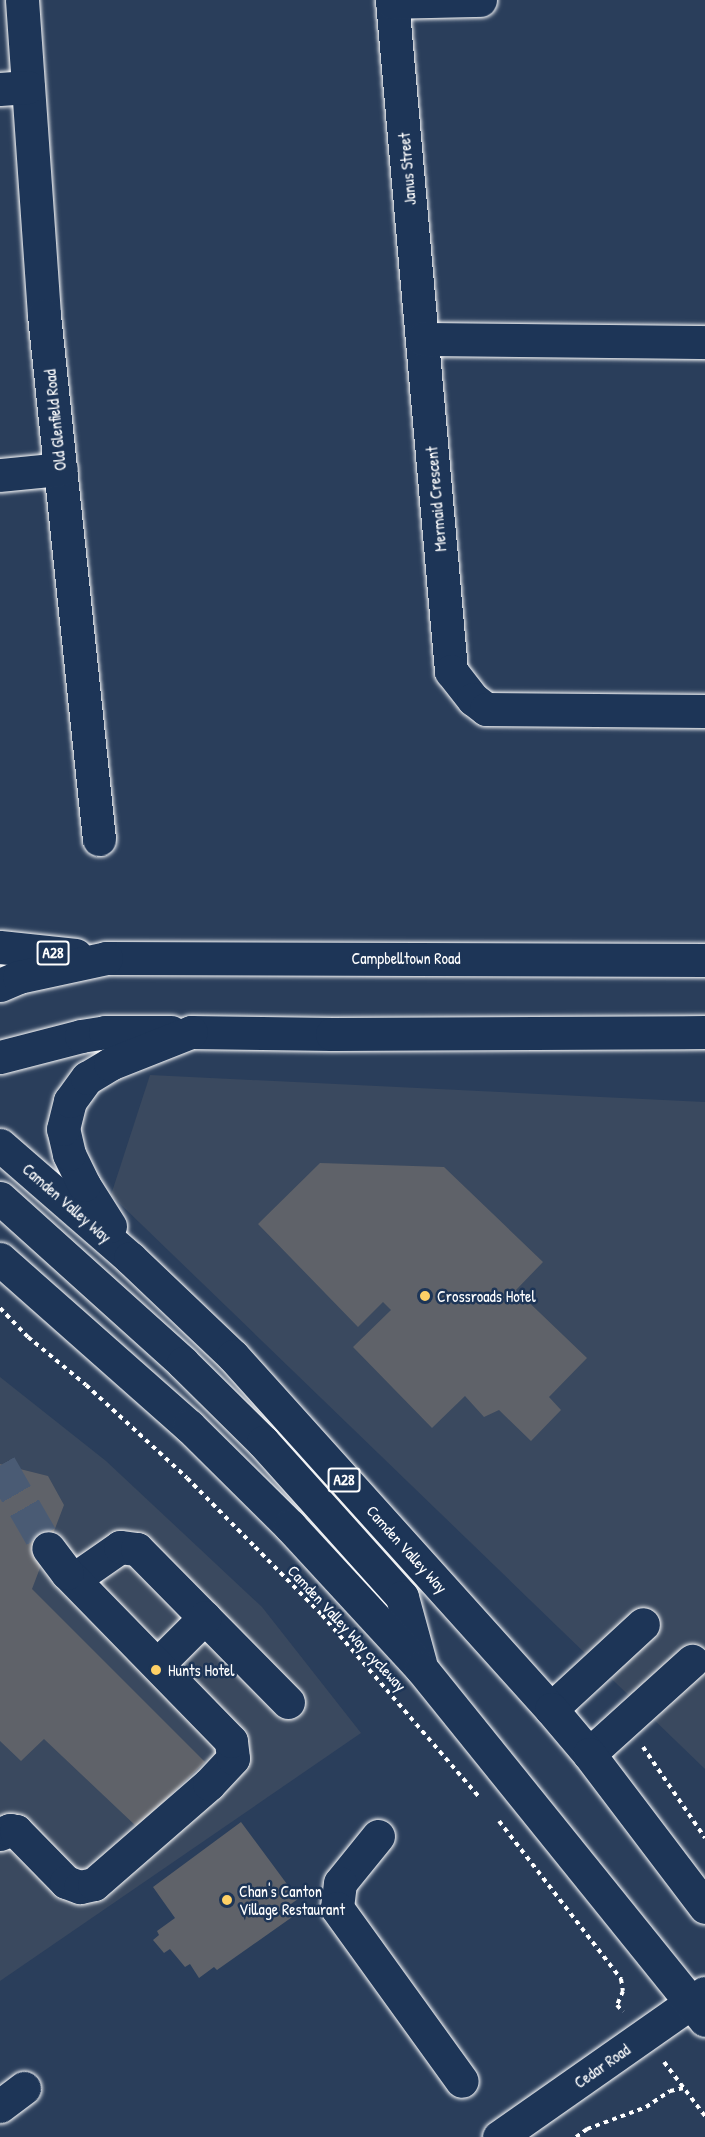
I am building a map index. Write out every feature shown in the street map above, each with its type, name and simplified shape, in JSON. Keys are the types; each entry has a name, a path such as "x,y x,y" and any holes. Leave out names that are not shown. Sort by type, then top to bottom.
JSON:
{"main road":[{"name":"Old Glenfield Road","path":"22,0 14,88 45,315 99,839"},
{"path":"392,1 480,0"},
{"name":"Janus Street","path":"392,1 422,339"},
{"path":"422,339 705,342"},
{"name":"Mermaid Crescent","path":"422,339 451,671 473,699 486,709 705,711"},
{"path":"0,475 61,469"},
{"name":"A28","path":"0,947 106,958"},
{"path":"621,958 705,950"},
{"path":"0,985 19,977 106,958"},
{"name":"Campbelltown Road","path":"106,958 705,960"},
{"path":"0,1057 40,1045 105,1032 332,1034 705,1032"},
{"path":"130,1258 84,1185 69,1154 63,1129 70,1101 87,1078 110,1064 191,1032"},
{"name":"Camden Valley Way","path":"0,1145 130,1258 233,1356 551,1709 589,1754 705,1907"},
{"path":"0,1198 183,1363 263,1442 402,1597 421,1668"},
{"path":"0,1259 189,1426 290,1526 421,1668 701,2005"},
{"path":"74,1579 120,1547 128,1546 137,1549 288,1702"},
{"path":"0,1834 10,1830 16,1831 66,1882 80,1887 94,1884 224,1769 232,1758 231,1741 74,1579 48,1548"},
{"path":"158,1664 205,1617"},
{"path":"551,1709 643,1624"},
{"path":"589,1754 692,1661"},
{"path":"378,1836 340,1883 337,1908 462,2081"},
{"name":"Cedar Road","path":"499,2137 701,2005"}],"path":[{"name":"Camden Valley Way cycleway","path":"0,1308 28,1337 86,1385 187,1478 322,1615 482,1800"},
{"path":"625,1721 705,1838"},
{"path":"495,1816 621,1979 622,1991 617,2005"},
{"path":"668,2068 705,2116"},
{"path":"576,2137 587,2128 646,2107 670,2091 684,2088"}],"shaded area":[{"path":"150,1075 705,1102 705,1769 111,1195"},
{"name":"Hunts Hotel","path":"0,1377 106,1461 262,1607 361,1733 0,1981"}],"building":[{"name":"Crossroads Hotel","path":"320,1163 444,1167 543,1262 516,1290 587,1358 549,1397 561,1410 531,1441 499,1410 484,1417 465,1396 432,1428 353,1347 391,1310 383,1302 358,1327 258,1224"},
{"path":"0,1464 48,1476 64,1505 32,1589 205,1762 137,1827 44,1739 21,1761 0,1741"},
{"path":"241,1822 298,1899 288,1906 295,1915 217,1970 214,1967 199,1978 190,1964 185,1967 170,1949 164,1953 153,1940 159,1935 157,1931 175,1918 153,1887"}],"tunnel":[{"path":"0,1465 48,1548"}],"place":[{"name":"Crossroads Hotel","path":"425,1296"},
{"name":"Hunts Hotel","path":"156,1670"},
{"name":"Chan's Canton Village Restaurant","path":"227,1900"}]}
